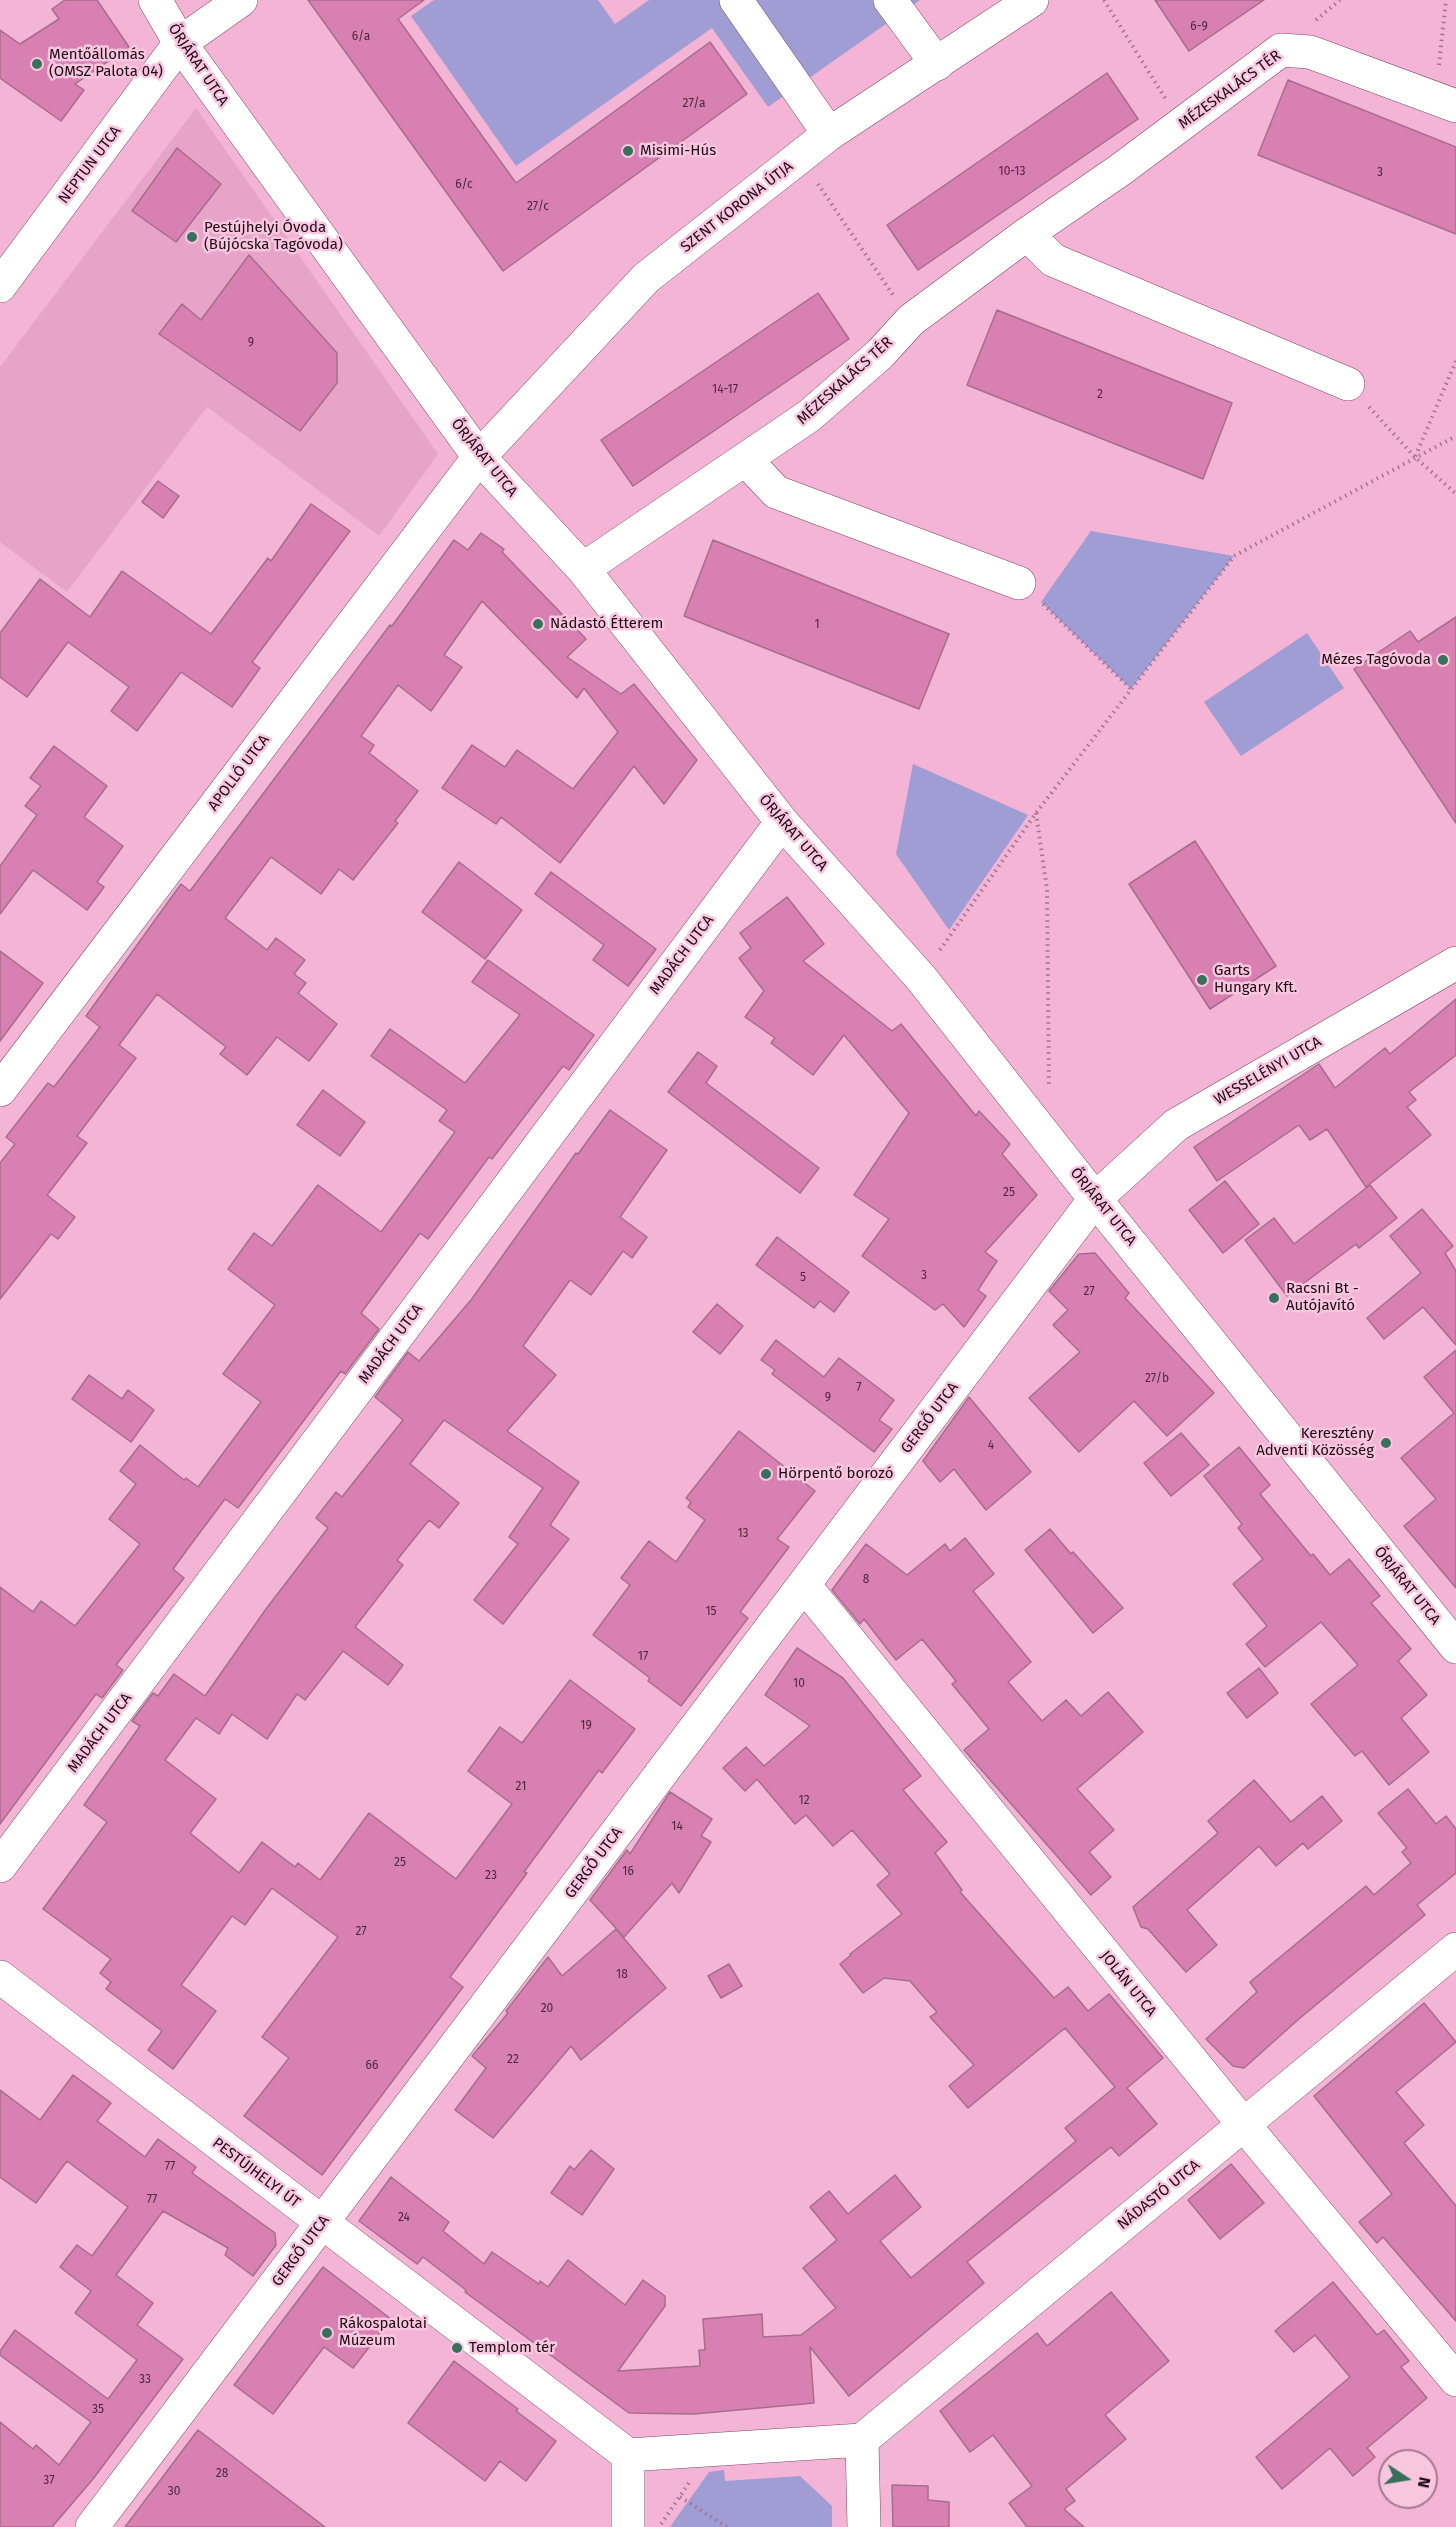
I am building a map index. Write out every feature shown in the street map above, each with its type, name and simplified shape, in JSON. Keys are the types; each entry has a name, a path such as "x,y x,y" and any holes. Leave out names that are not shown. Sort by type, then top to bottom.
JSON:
{"street":[{"name":"ŐRJÁRAT UTCA","path":"155,0 180,43 479,457 583,569 782,822 921,978 1095,1199 1456,1647"},
{"name":"NEPTUN UTCA","path":"0,286 180,43 241,0"},
{"path":"736,0 829,134"},
{"path":"890,0 937,64"},
{"name":"SZENT KORONA ÚTJA","path":"479,457 646,278 829,134 1032,0"},
{"name":"MÉZESKALÁCS TÉR","path":"583,569 809,416 880,354 911,320 1281,50 1310,52 1446,102"},
{"path":"1027,234 1053,260 1348,384"},
{"name":"APOLLÓ UTCA","path":"0,1090 479,457"},
{"path":"746,460 776,492 1019,583"},
{"name":"MADÁCH UTCA","path":"0,1866 782,822"},
{"name":"WESSELÉNYI UTCA","path":"1095,1199 1176,1125 1456,963"},
{"name":"GERGŐ UTCA","path":"92,2527 1095,1199"},
{"name":"JOLÁN UTCA","path":"804,1585 1244,2125 1456,2380"},
{"name":"NÁDASTÓ UTCA","path":"862,2440 1456,1949"},
{"name":"PESTÚJHELYI ÚT","path":"0,1977 628,2455"},
{"path":"628,2527 628,2455 862,2440 864,2527"}],"path":[{"path":"1104,0 1182,124"},
{"path":"1446,0 1446,102"},
{"path":"800,157 911,320"},
{"path":"1415,457 1456,361"},
{"path":"1348,384 1415,457 1456,494"},
{"path":"921,978 1036,813 1234,556 1456,435"},
{"path":"1019,583 1056,615 1131,689"},
{"path":"1036,813 1047,889 1050,1110 1045,1136"},
{"path":"659,2527 713,2449"},
{"path":"680,2497 727,2527"}],"shaded area":[{"path":"434,0 598,0 615,24 649,0 920,0 768,107 712,28 516,166 411,16"},
{"name":"Pestújhelyi Óvoda (Bújócska Tagóvoda)","path":"196,108 438,454 379,536 207,407 67,592 0,542 0,367"},
{"path":"1091,531 1234,556 1131,689 1041,602"},
{"path":"1307,633 1344,688 1241,756 1204,702"},
{"path":"913,764 1028,815 949,930 896,854"},
{"path":"724,2470 725,2481 800,2476 832,2506 832,2527 670,2527 709,2472"}],"building":[{"name":"Mentőállomás (OMSZ Palota 04)","path":"65,0 97,0 129,47 75,84 84,90 61,121 0,78 0,30 20,44 59,19 52,9"},
{"path":"308,0 424,0 398,19 516,183 710,42 747,94 503,271"},
{"path":"1155,0 1264,0 1189,51"},
{"path":"1107,73 1138,119 918,270 887,225"},
{"path":"1288,80 1456,147 1456,234 1258,155"},
{"path":"177,148 221,184 176,242 132,211"},
{"path":"249,255 337,353 337,383 300,431 159,334 182,304 201,320"},
{"path":"818,293 849,339 633,486 601,440"},
{"path":"997,310 1232,403 1203,479 967,385"},
{"path":"158,481 179,496 163,518 142,502"},
{"path":"311,504 350,531 252,662 260,668 232,707 181,672 137,731 111,711 129,687 68,642 27,697 0,677 0,633 40,579 90,617 122,571 211,634 268,558 271,561"},
{"path":"481,533 504,549 502,552 586,639 567,657 621,694 634,684 697,760 664,804 634,766 560,863 501,817 496,824 442,788 472,745 505,767 517,750 573,789 618,732 584,688 577,698 482,601 444,655 462,667 431,711 398,685 361,736 374,745 369,753 418,791 395,821 398,823 353,880 339,869 321,894 271,857 225,918 267,950 276,938 305,960 294,974 306,983 298,993 337,1024 309,1061 277,1037 247,1075 220,1054 226,1047 157,994 119,1045 136,1058 77,1136 87,1143 47,1195 75,1217 58,1239 51,1234 0,1299 0,1163 15,1144 6,1137 48,1083 54,1087 100,1027 86,1016 181,884 190,891 390,625 392,626 454,540 468,550"},
{"path":"713,540 949,634 919,709 684,616"},
{"path":"1456,617 1456,823 1354,669 1410,631 1418,642"},
{"path":"54,746 107,786 84,817 123,846 97,882 104,887 87,910 33,870 0,914 0,866 37,815 25,806 41,786 30,778"},
{"path":"1195,841 1276,966 1210,1009 1129,884"},
{"path":"459,862 522,910 485,959 422,912"},
{"path":"551,872 656,949 628,986 593,960 604,945 535,894"},
{"path":"787,897 824,944 803,961 892,1031 901,1024 976,1116 979,1111 1010,1144 1002,1154 1037,1195 985,1252 997,1261 978,1290 986,1296 964,1327 943,1304 935,1310 862,1256 889,1219 854,1195 909,1113 844,1035 813,1075 771,1043 775,1038 745,1017 764,991 739,958 751,948 740,933"},
{"path":"0,951 43,983 0,1041"},
{"path":"488,960 594,1035 569,1070 563,1066 492,1159 489,1157 428,1239 420,1233 361,1313 379,1329 345,1374 341,1371 238,1508 225,1499 173,1569 184,1578 116,1665 123,1670 102,1698 96,1694 0,1824 0,1587 33,1612 41,1601 75,1626 140,1544 109,1519 136,1484 120,1471 140,1445 184,1480 186,1478 198,1487 261,1402 223,1374 275,1305 228,1269 254,1233 272,1246 318,1185 381,1232 455,1132 439,1121 447,1110 371,1056 390,1029 465,1083 520,1015 472,982"},
{"path":"1456,999 1456,1055 1409,1092 1416,1100 1407,1107 1431,1135 1366,1187 1327,1129 1310,1140 1299,1125 1217,1181 1194,1147 1319,1064 1335,1088 1385,1048 1390,1054"},
{"path":"698,1052 717,1066 706,1083 819,1168 800,1193 668,1092"},
{"path":"323,1090 365,1122 340,1156 297,1125"},
{"path":"610,1110 667,1150 620,1217 647,1237 632,1258 623,1251 591,1295 570,1280 523,1346 556,1375 507,1431 579,1482 550,1525 569,1539 503,1624 474,1600 518,1544 509,1537 543,1488 444,1420 410,1464 459,1503 439,1528 429,1520 397,1560 403,1565 355,1627 403,1665 388,1685 343,1651 305,1700 297,1694 267,1739 232,1714 219,1734 196,1718 165,1760 216,1799 190,1833 239,1873 262,1842 295,1867 298,1863 320,1880 369,1813 456,1879 512,1804 468,1771 500,1727 522,1743 570,1680 635,1729 602,1773 599,1770 450,1977 463,1987 322,2175 244,2116 289,2058 262,2037 338,1937 272,1888 245,1925 232,1916 181,1985 216,2011 173,2069 148,2050 162,2031 106,1989 111,1982 100,1973 111,1959 43,1909 107,1822 84,1805 140,1726 132,1721 153,1693 158,1696 174,1674 205,1696 266,1609 328,1528 316,1518 336,1492 342,1497 403,1420 375,1397 408,1352 419,1361 471,1300 576,1153 578,1154"},
{"path":"1225,1181 1259,1224 1223,1253 1189,1210"},
{"path":"1370,1185 1397,1218 1359,1248 1356,1244 1287,1296 1245,1240 1274,1218 1294,1244"},
{"path":"1422,1209 1453,1246 1445,1253 1456,1271 1456,1345 1423,1307 1384,1339 1367,1318 1421,1273 1390,1236"},
{"path":"777,1237 849,1292 834,1312 820,1301 814,1308 756,1265"},
{"path":"1095,1253 1129,1293 1125,1298 1214,1393 1167,1436 1134,1401 1079,1452 1029,1398 1080,1352 1053,1325 1068,1310 1049,1291 1079,1254"},
{"path":"717,1304 743,1326 720,1354 693,1332"},
{"path":"776,1340 824,1377 839,1358 894,1400 879,1420 892,1429 874,1452 772,1374 775,1370 761,1360"},
{"path":"1456,1350 1456,1588 1404,1526 1436,1499 1401,1458 1454,1413 1424,1377"},
{"path":"89,1375 122,1399 128,1390 154,1410 131,1442 72,1399"},
{"path":"969,1397 1031,1472 986,1510 954,1469 940,1482 923,1461"},
{"path":"739,1431 815,1491 777,1539 789,1547 740,1612 748,1618 681,1706 648,1681 650,1678 593,1635 630,1585 621,1578 649,1541 676,1562 705,1520 688,1507 691,1502 686,1498"},
{"path":"1181,1433 1209,1465 1171,1496 1144,1463"},
{"path":"1239,1447 1270,1485 1260,1494 1311,1556 1313,1554 1330,1575 1349,1559 1380,1596 1371,1603 1411,1649 1398,1661 1427,1695 1401,1718 1429,1752 1389,1785 1362,1751 1355,1756 1311,1704 1358,1665 1321,1622 1265,1667 1246,1644 1267,1626 1233,1584 1263,1559 1238,1528 1242,1524 1204,1476"},
{"path":"1050,1529 1123,1608 1093,1633 1025,1550"},
{"path":"965,1538 994,1574 973,1591 1031,1662 1008,1682 1042,1721 1066,1700 1081,1716 1108,1692 1143,1732 1077,1789 1114,1830 1089,1852 1111,1877 1091,1895 964,1750 989,1729 952,1684 956,1681 922,1639 896,1660 864,1619 860,1624 832,1590 866,1544 907,1575 945,1544 950,1551"},
{"path":"797,1648 843,1678 921,1776 903,1790 947,1842 935,1853 962,1890 960,1892 1054,1998 1068,1987 1088,2011 1109,1994 1163,2058 1127,2088 1157,2124 1119,2156 1111,2147 967,2262 984,2283 849,2396 810,2347 814,2403 694,2414 629,2413 465,2292 466,2290 423,2257 417,2264 359,2221 391,2177 449,2222 443,2231 484,2264 492,2252 539,2284 540,2281 548,2287 568,2260 625,2305 643,2280 665,2296 665,2306 618,2371 700,2366 699,2350 705,2350 703,2319 762,2314 763,2337 801,2335 836,2308 803,2268 837,2240 810,2207 829,2191 848,2214 895,2175 921,2207 880,2241 911,2278 1076,2141 1065,2128 1115,2087 1065,2028 968,2108 949,2086 974,2065 930,2017 937,2012 910,1981 884,1978 863,1993 840,1964 902,1914 877,1885 890,1874 852,1830 833,1846 806,1815 795,1824 757,1779 745,1791 723,1768 746,1747 764,1766 810,1726 765,1695"},
{"path":"1259,1668 1278,1693 1247,1718 1227,1693"},
{"path":"1254,1780 1291,1822 1322,1796 1342,1821 1308,1849 1303,1843 1276,1866 1259,1846 1187,1910 1217,1945 1186,1972 1148,1929 1141,1927 1133,1907 1218,1833 1208,1821"},
{"path":"1408,1789 1436,1824 1446,1816 1456,1829 1456,1873 1417,1905 1425,1915 1300,2018 1244,2068 1233,2066 1206,2039 1257,1992 1250,1982 1366,1886 1374,1895 1411,1863 1402,1852 1407,1848 1378,1813"},
{"path":"670,1792 712,1819 701,1836 711,1842 679,1893 672,1883 624,1937 590,1900 627,1850 630,1854"},
{"path":"616,1929 666,1988 581,2060 571,2046 493,2138 455,2110 486,2068 472,2056 508,2013 506,2011 548,1957 562,1976"},
{"path":"729,1964 742,1986 721,1998 708,1976"},
{"path":"1424,2003 1456,2042 1396,2092 1424,2125 1404,2143 1456,2206 1456,2321 1383,2237 1377,2243 1359,2222 1392,2194 1314,2096"},
{"path":"73,2075 111,2103 97,2121 145,2157 158,2139 196,2167 192,2173 275,2233 276,2245 253,2276 225,2255 228,2248 163,2211 116,2275 153,2303 137,2325 183,2359 93,2479 52,2527 0,2527 0,2422 33,2449 36,2445 59,2465 91,2422 0,2355 0,2351 15,2330 108,2399 137,2360 75,2313 91,2291 60,2267 77,2245 92,2256 128,2207 67,2161 36,2203 0,2177 0,2090 40,2120"},
{"path":"591,2150 614,2169 582,2215 551,2193 570,2166 574,2170"},
{"path":"1231,2164 1264,2203 1220,2239 1188,2200"},
{"name":"Rákospalotai Múzeum","path":"323,2267 391,2319 353,2368 324,2347 273,2414 234,2385"},
{"path":"1333,2282 1377,2335 1384,2330 1409,2361 1401,2367 1427,2398 1367,2448 1375,2457 1353,2476 1330,2448 1282,2489 1256,2457 1350,2377 1315,2335 1294,2352 1275,2331"},
{"path":"1111,2292 1169,2361 1105,2415 1126,2439 1066,2489 1075,2501 1064,2509 1084,2527 1027,2527 1009,2503 1032,2486 993,2435 970,2452 940,2411 1037,2333 1047,2346"},
{"path":"454,2361 556,2441 526,2481 500,2461 485,2481 408,2423"},
{"path":"198,2430 325,2527 125,2527"},
{"path":"892,2485 928,2486 928,2500 949,2502 949,2527 893,2527"}],"place":[{"name":"Mentőállomás (OMSZ Palota 04)","path":"37,64"},
{"name":"Misimi-Hús","path":"628,151"},
{"name":"Pestújhelyi Óvoda (Bújócska Tagóvoda)","path":"192,237"},
{"name":"Nádastó Étterem","path":"538,624"},
{"name":"Mézes Tagóvoda","path":"1443,660"},
{"name":"Garts Hungary Kft.","path":"1202,980"},
{"name":"Racsni Bt - Autójavító","path":"1274,1298"},
{"name":"Keresztény Adventi Közösség","path":"1386,1443"},
{"name":"Hörpentő borozó","path":"766,1474"},
{"name":"Rákospalotai Múzeum","path":"327,2333"},
{"name":"Templom tér","path":"457,2348"}]}
